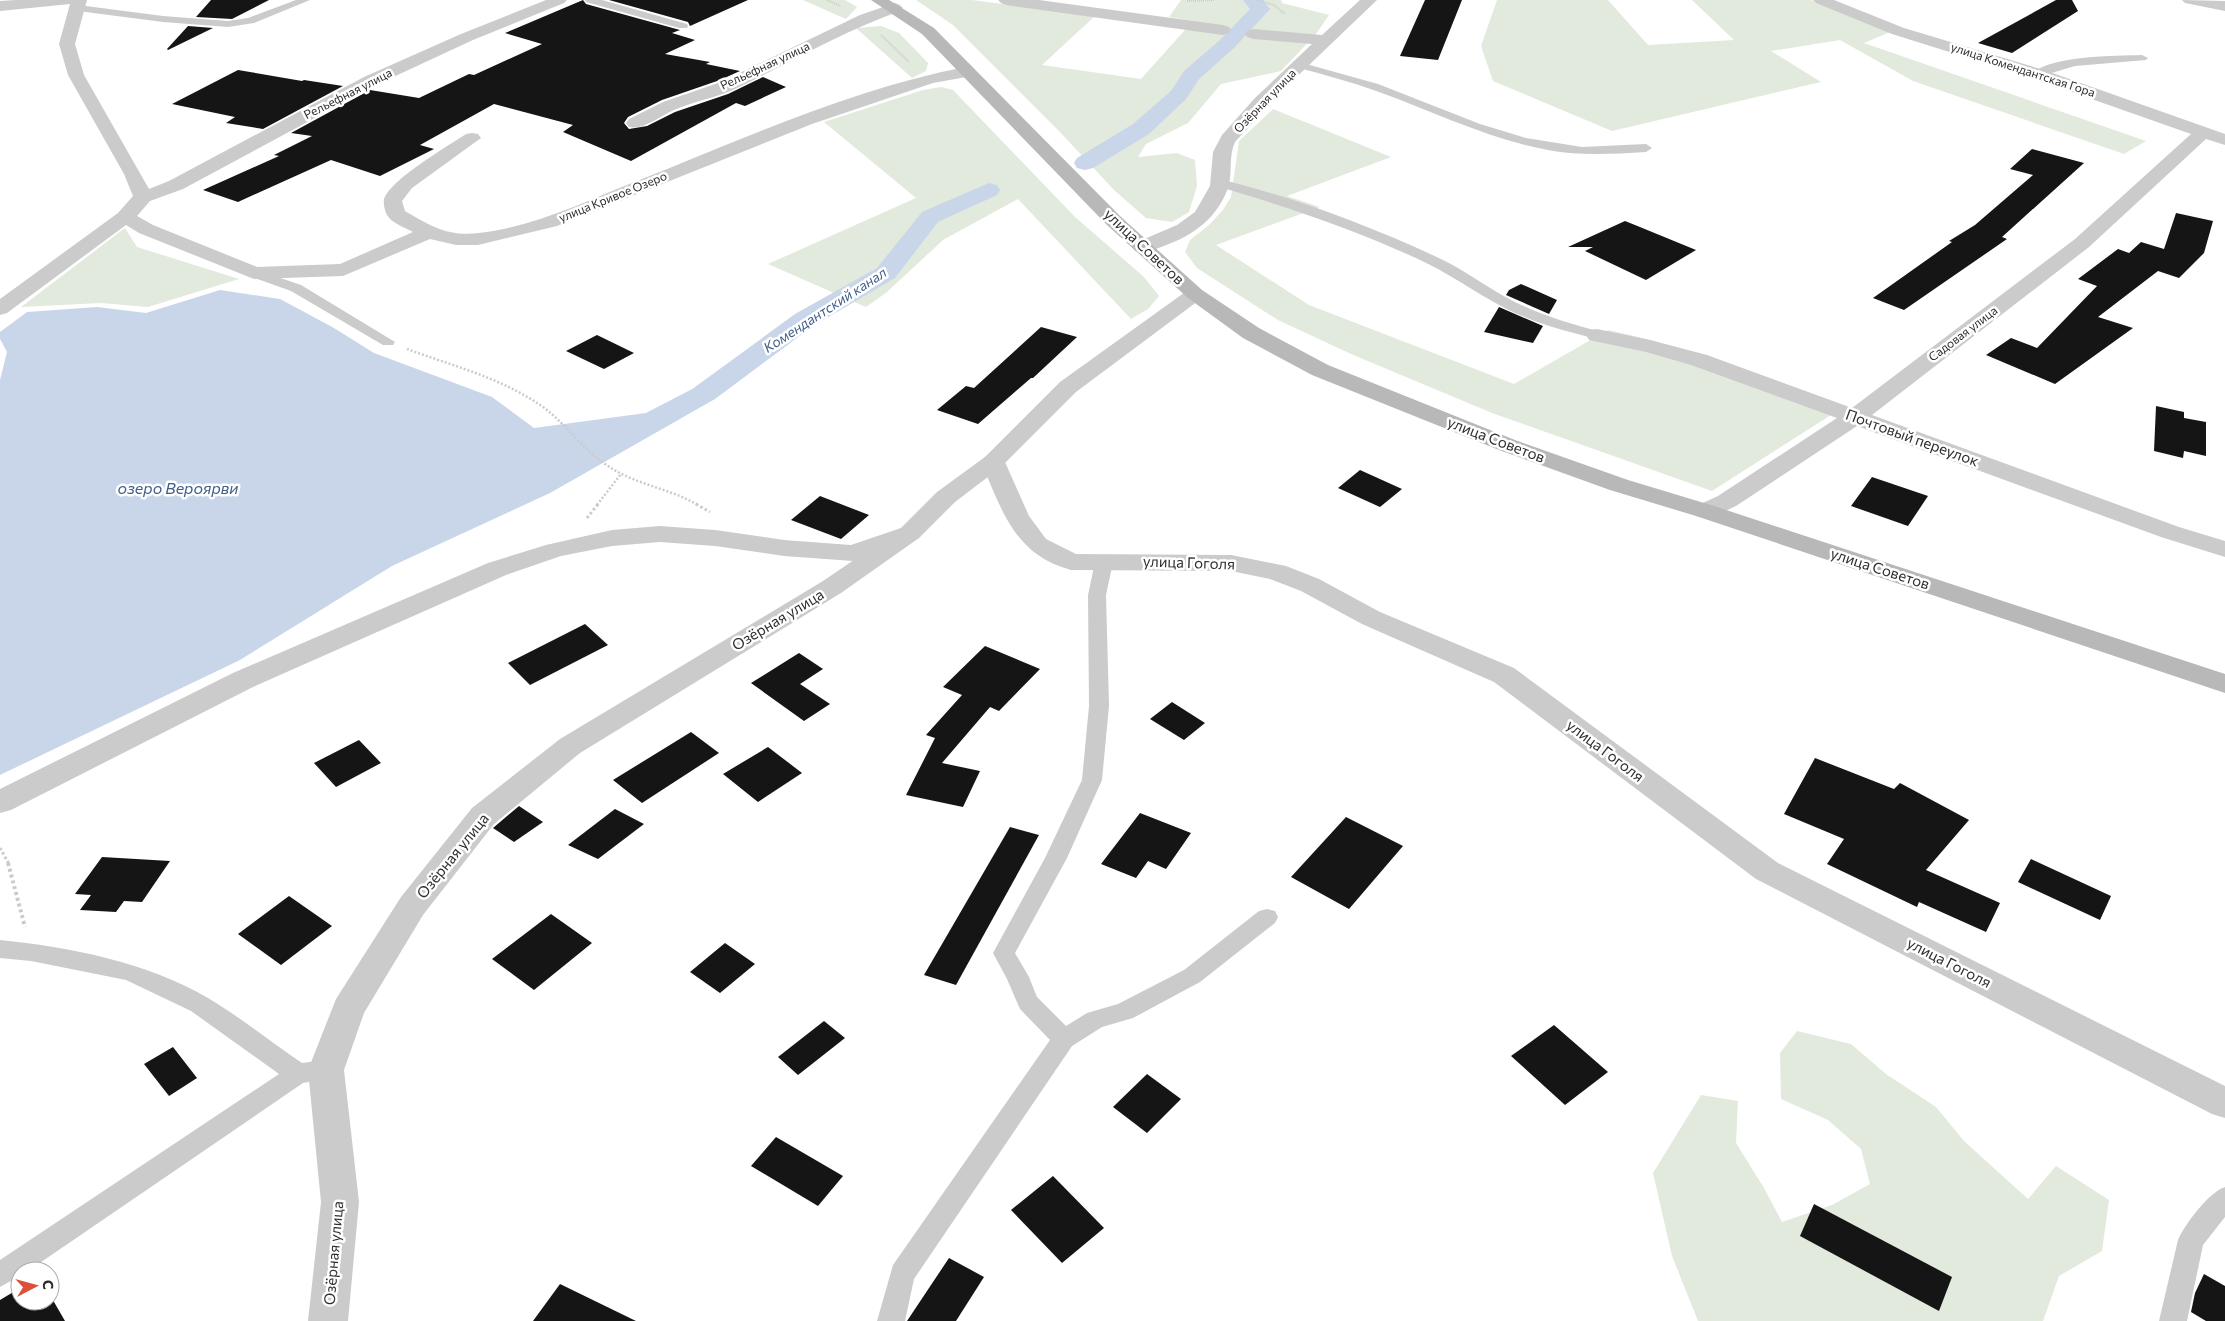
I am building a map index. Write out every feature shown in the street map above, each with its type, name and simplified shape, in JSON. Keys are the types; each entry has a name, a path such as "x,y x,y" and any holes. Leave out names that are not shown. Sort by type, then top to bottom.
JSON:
{"main road":[{"name":"улица Советов","path":"887,4 928,31 966,72 1142,247 1195,294 1251,333 1320,370 1507,445 1619,485 1706,511 2225,684"}],"street":[{"name":"Рельефная улица","path":"143,197 176,186 370,81 467,37 559,0"},
{"path":"1006,0 1223,30"},
{"name":"Озёрная улица","path":"1142,247 1175,236 1196,222 1211,205 1220,183 1221,162 1226,141 1272,90 1369,0"},
{"name":"улица Комендантская Гора","path":"1821,0 1898,31 2038,74 2225,140"},
{"path":"2190,0 2225,6"},
{"path":"0,6 75,3 67,44 76,75 133,174 143,197 125,216 0,309"},
{"name":"Рельефная улица","path":"635,124 669,106 727,86 865,18 887,4"},
{"path":"1148,19 1164,5"},
{"path":"1253,34 1324,40"},
{"name":"улица Кривое Озеро","path":"472,138 405,184 397,192 392,201 396,214 428,233 456,239 501,235 550,222 806,120 929,79 966,72"},
{"name":"Садовая улица","path":"1706,511 1727,501 1854,417 2082,243 2202,133"},
{"path":"125,216 146,229 254,274 343,270 428,233"},
{"name":"Озёрная улица","path":"328,1321 340,1202 312,1072 348,1009 412,906 483,816 570,746 832,587 910,533 946,497 993,462 1068,387 1195,294"},
{"name":"Почтовый переулок","path":"1597,335 1650,346 1698,360 2170,532 2225,548"},
{"name":"улица Гоголя","path":"993,462 1017,517 1037,544 1071,562 1231,563 1277,572 1310,585 1371,618 1504,676 1767,871 2225,1103"},
{"path":"0,802 261,672 488,573 555,550 612,538 660,534 715,538 784,548 853,553 910,533"}],"lane":[{"path":"75,3 163,19 228,24 250,22 305,0"},
{"path":"590,0 683,26"},
{"path":"2038,74 2048,68 2065,64 2142,58"},
{"path":"1300,65 1382,90 1482,129 1534,143 1572,150 1646,148"},
{"path":"1220,183 1313,211 1454,270 1494,296 1532,316 1597,335"},
{"path":"254,274 296,288 388,342"},
{"path":"1064,1039 1028,1002 1018,977 1004,953 1056,858 1092,780 1098,706 1097,595 1104,562"},
{"path":"890,1321 902,1274 1064,1039 1095,1020 1125,1011 1192,976 1267,917"},
{"path":"0,949 31,952 130,972 199,1004 312,1072 0,1276"},
{"path":"2173,1321 2191,1240 2225,1198"}],"path":[{"path":"388,342 449,362 498,382 538,403 607,466 638,482 680,494 708,510 722,525 715,538"},
{"path":"555,550 596,509 622,474"},
{"path":"0,848 11,869 31,952"}],"shaded area":[{"path":"803,0 845,0 857,7 846,19"},
{"path":"916,0 972,0 1095,16 1042,65 1141,79 1193,21 1169,17 1181,0 1281,0 1282,3 1329,15 1316,34 1281,71 1221,84 1188,123 1146,144 1138,157 1177,153 1195,160 1197,186 1189,212 1172,222 1146,218 1114,190 1059,131 953,25"},
{"path":"1497,0 1608,0 1648,45 1734,40 1692,0 1811,0 1890,32 1864,43 2146,141 2124,154 1913,81 1840,40 1771,51 1821,82 1612,131 1493,81 1481,46"},
{"path":"881,26 899,33 928,63 926,71 912,78 856,28"},
{"path":"941,87 953,90 1075,217 1144,277 1159,296 1148,309 1131,319 1018,199 943,240 887,292 866,307 768,264 916,198 824,122 923,90"},
{"path":"1273,109 1391,157 1287,196 1320,207 1216,245 1309,305 1514,384 1608,330 1698,354 1845,406 1712,491 1492,413 1351,354 1278,320 1197,268 1185,252 1190,240 1208,226 1223,210 1231,197 1239,141"},
{"path":"125,228 137,247 239,279 148,307 101,303 21,307"},
{"path":"1797,1031 1851,1044 1886,1074 1936,1107 1964,1141 2028,1199 2056,1166 2109,1200 2102,1251 2059,1276 2043,1321 1698,1321 1672,1256 1653,1173 1701,1095 1738,1101 1736,1143 1764,1188 1782,1222 1832,1205 1870,1184 1861,1149 1828,1120 1781,1099 1780,1053"}],"water":[{"name":"озеро Вероярви","path":"220,290 280,299 334,328 374,353 492,397 534,428 646,413 696,387 715,399 550,493 392,566 240,660 0,775 0,380 7,352 0,339 0,332 27,312 97,307 146,313"}],"building":[{"path":"211,0 269,0 232,19 196,17"},
{"path":"583,0 586,4 680,30 672,33 695,40 665,54 710,62 706,64 740,71 662,100 628,117 624,123 629,129 647,126 675,112 728,94 763,77 786,87 745,106 736,103 631,161 563,132 573,125 494,104 420,145 434,149 380,176 331,160 238,202 203,190 279,156 274,155 312,136 291,133 370,90 419,98 469,74 474,75 542,44 505,33"},
{"path":"609,0 748,0 690,26 688,22"},
{"path":"1425,0 1462,0 1438,60 1400,56"},
{"path":"2056,0 2072,0 2078,11 2012,53 1978,43"},
{"path":"188,26 213,28 168,50 167,49"},
{"path":"238,70 343,86 263,129 226,123 235,117 172,104"},
{"path":"2032,149 2084,163 2002,237 2007,239 1904,310 1873,298 1952,242 1949,241 1975,225 2033,175 2010,169"},
{"path":"2176,213 2213,221 2204,253 2179,278 2158,271 2098,317 2133,328 2055,384 1986,355 2011,338 2037,348 2097,286 2078,279 2118,249 2129,253 2141,242 2164,249"},
{"path":"1625,221 1696,250 1646,280 1585,251 1593,247 1568,247"},
{"path":"1521,284 1557,300 1549,314 1506,295 1509,290"},
{"path":"1499,307 1543,326 1533,343 1484,332"},
{"path":"1041,327 1077,337 1033,378 978,424 937,410 966,386 974,388"},
{"path":"597,335 634,353 604,369 566,351"},
{"path":"2156,406 2184,412 2184,418 2206,422 2206,456 2184,451 2183,458 2154,451"},
{"path":"1360,470 1402,489 1380,507 1338,488"},
{"path":"1872,477 1928,496 1908,526 1851,506"},
{"path":"820,496 869,515 841,539 791,520"},
{"path":"585,624 608,645 530,685 508,663"},
{"path":"985,646 1040,669 999,711 990,707 942,763 980,771 963,807 906,795 935,738 926,735 962,695 943,687"},
{"path":"799,653 823,669 800,684 830,704 804,721 751,683"},
{"path":"1172,702 1205,723 1184,740 1150,719"},
{"path":"691,732 719,753 642,803 613,780"},
{"path":"359,740 381,763 336,787 314,763"},
{"path":"768,747 802,773 758,802 723,774"},
{"path":"1815,758 1894,789 1900,783 1969,820 1926,870 2000,903 1986,932 1919,902 1917,907 1827,864 1844,839 1784,814"},
{"path":"519,806 543,822 514,842 493,828"},
{"path":"615,809 644,824 598,859 568,845"},
{"path":"1140,813 1191,833 1166,869 1148,861 1136,878 1101,864"},
{"path":"1346,817 1403,846 1349,909 1291,877"},
{"path":"1010,827 1039,835 956,985 924,975"},
{"path":"102,857 170,861 142,902 124,901 116,912 80,910 91,895 75,894"},
{"path":"2031,859 2111,896 2100,920 2018,882"},
{"path":"289,896 332,926 281,965 238,934"},
{"path":"551,914 592,943 534,990 492,959"},
{"path":"725,943 755,964 720,993 690,972"},
{"path":"824,1021 845,1038 798,1075 778,1057"},
{"path":"1554,1025 1608,1072 1565,1105 1511,1056"},
{"path":"173,1047 197,1078 169,1096 144,1064"},
{"path":"1147,1074 1181,1099 1147,1133 1113,1107"},
{"path":"776,1137 843,1176 818,1206 751,1166"},
{"path":"1053,1176 1104,1228 1062,1263 1011,1210"},
{"path":"1814,1204 1952,1277 1939,1311 1800,1236"},
{"path":"949,1258 984,1277 956,1321 907,1321"},
{"path":"2204,1274 2225,1286 2225,1321 2206,1321 2191,1312 2195,1293"},
{"path":"560,1284 636,1321 533,1321"},
{"path":"10,1294 10,1311 59,1311 65,1321 0,1321 0,1300"}],"waterway":[{"name":"Комендантский канал","path":"1085,163 1141,129 1179,95 1191,75 1227,44 1261,9 1252,0"},
{"name":"Комендантский канал","path":"705,393 804,320 886,273 930,217 989,190"}]}
